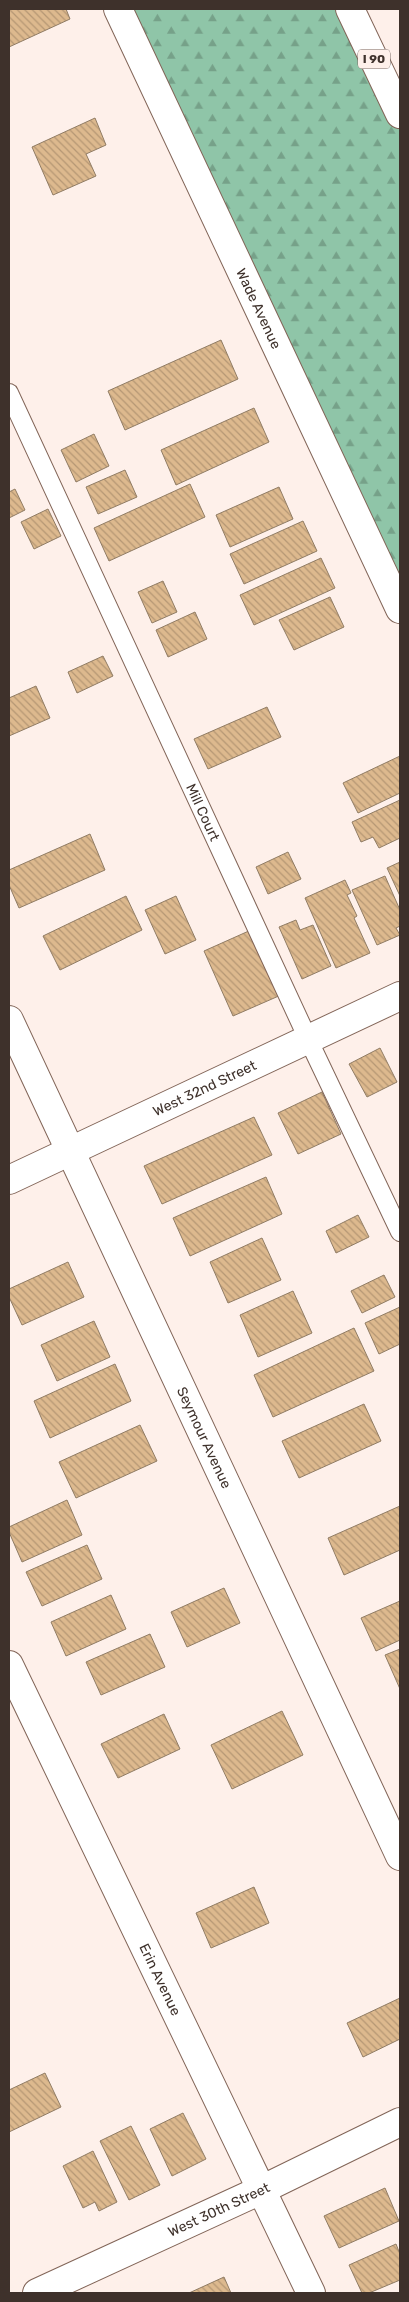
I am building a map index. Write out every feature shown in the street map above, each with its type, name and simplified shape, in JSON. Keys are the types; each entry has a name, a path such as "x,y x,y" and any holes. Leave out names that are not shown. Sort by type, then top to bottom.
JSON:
{"main road":[{"name":"Wade Avenue","path":"118,9 400,609"},
{"name":"I 90","path":"350,9 400,113"},
{"name":"West 32nd Street","path":"9,1180 400,996"},
{"name":"Seymour Avenue","path":"9,1020 69,1152 400,1856"},
{"name":"Erin Avenue","path":"9,1665 311,2293"},
{"name":"West 30th Street","path":"37,2293 262,2190 400,2122"}],"lane":[{"name":"Mill Court","path":"9,393 308,1039 400,1232"}],"green space":[{"path":"118,9 350,9 400,116 400,609"}],"building":[{"path":"66,9 70,19 9,47 9,10"},
{"path":"95,118 106,145 86,154 96,176 53,195 32,147"},
{"path":"221,340 238,379 125,430 108,391"},
{"path":"254,408 269,442 176,485 161,450"},
{"path":"94,434 109,466 76,482 61,450"},
{"path":"125,470 137,497 98,514 86,487"},
{"path":"190,484 205,517 109,561 94,528"},
{"path":"279,487 293,519 230,547 216,515"},
{"path":"15,489 25,510 9,518 9,492"},
{"path":"48,509 61,536 34,549 21,522"},
{"path":"303,521 317,551 244,584 230,554"},
{"path":"321,558 335,588 254,625 240,595"},
{"path":"163,581 177,612 152,623 138,592"},
{"path":"330,597 344,627 294,650 279,620"},
{"path":"195,612 207,639 168,657 156,630"},
{"path":"103,656 113,676 77,693 68,672"},
{"path":"36,686 50,718 9,736 9,698"},
{"path":"267,707 281,737 208,769 194,739"},
{"path":"400,756 400,793 358,813 343,783"},
{"path":"400,800 400,838 379,848 373,837 361,842 352,822"},
{"path":"90,834 105,870 19,908 9,885 9,870"},
{"path":"288,852 301,879 268,894 256,867"},
{"path":"400,862 400,896 387,868"},
{"path":"385,876 400,910 400,926 396,928 400,935 377,945 352,890"},
{"path":"345,880 351,893 347,895 357,916 354,918 370,953 336,968 305,898"},
{"path":"126,896 142,930 60,970 43,936"},
{"path":"176,896 196,940 165,954 145,910"},
{"path":"296,920 300,930 313,925 331,966 302,979 279,927"},
{"path":"251,930 281,995 233,1016 204,951"},
{"path":"380,1048 397,1082 367,1097 349,1064"},
{"path":"322,1092 341,1134 298,1154 278,1113"},
{"path":"254,1117 272,1155 162,1204 144,1166"},
{"path":"266,1177 282,1214 190,1256 173,1218"},
{"path":"358,1215 369,1237 336,1253 326,1231"},
{"path":"262,1238 281,1280 228,1303 210,1262"},
{"path":"68,1262 84,1297 22,1325 9,1297 9,1289"},
{"path":"384,1275 395,1297 362,1313 351,1291"},
{"path":"293,1291 312,1333 258,1357 240,1315"},
{"path":"400,1307 400,1344 379,1354 365,1323"},
{"path":"94,1321 110,1357 57,1381 41,1345"},
{"path":"354,1328 374,1371 273,1417 254,1375"},
{"path":"115,1364 131,1401 50,1438 34,1401"},
{"path":"364,1404 381,1441 299,1478 282,1441"},
{"path":"140,1425 157,1461 76,1498 59,1462"},
{"path":"67,1500 82,1535 22,1562 9,1532 9,1527"},
{"path":"400,1506 400,1550 344,1575 328,1538"},
{"path":"87,1545 102,1579 42,1606 26,1572"},
{"path":"224,1588 240,1623 187,1647 171,1612"},
{"path":"111,1595 126,1629 66,1656 51,1622"},
{"path":"400,1601 400,1640 376,1651 361,1618"},
{"path":"150,1634 165,1667 101,1695 86,1662"},
{"path":"400,1649 400,1689 385,1655"},
{"path":"282,1711 303,1755 232,1789 211,1745"},
{"path":"164,1714 180,1749 118,1778 101,1744"},
{"path":"254,1887 269,1923 211,1948 196,1913"},
{"path":"400,1998 400,2039 363,2057 347,2023"},
{"path":"45,2073 61,2107 9,2132 9,2090"},
{"path":"183,2113 206,2159 172,2176 150,2129"},
{"path":"131,2126 160,2185 129,2200 100,2141"},
{"path":"93,2151 117,2202 99,2211 95,2202 83,2208 63,2166"},
{"path":"385,2188 399,2221 339,2248 324,2216"},
{"path":"396,2244 400,2254 400,2280 369,2293 362,2293 349,2265"},
{"path":"224,2277 231,2293 189,2293"}]}
